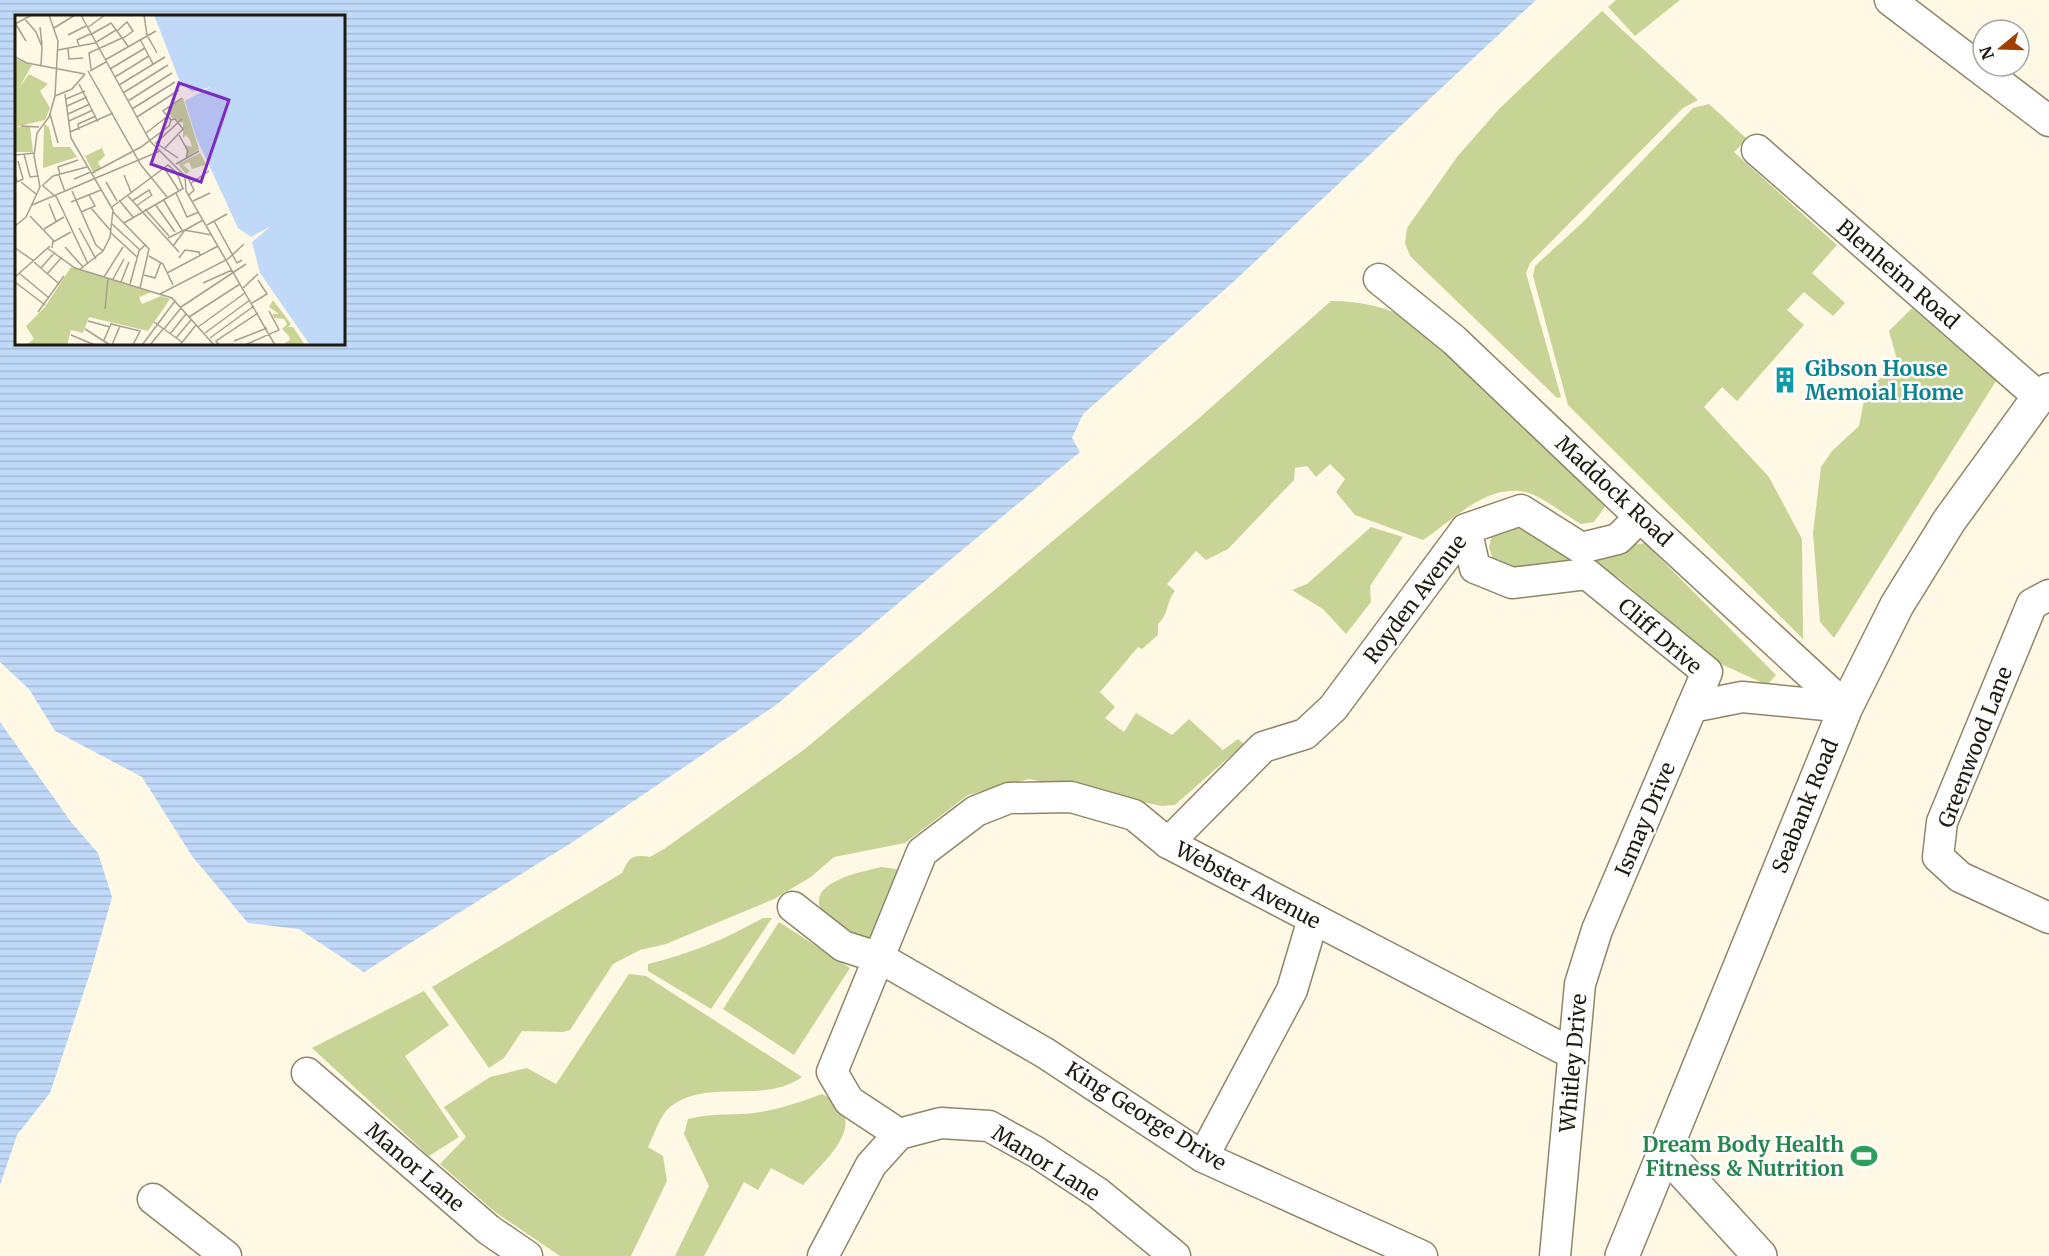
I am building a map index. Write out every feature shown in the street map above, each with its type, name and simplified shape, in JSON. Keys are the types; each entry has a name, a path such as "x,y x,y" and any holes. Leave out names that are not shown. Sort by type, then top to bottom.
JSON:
{"main road":[{"name":"Seabank Road","path":"1622,1256 1846,707 1897,605 1949,521 2044,394"},
{"path":"1665,1152 1760,1256"}],"street":[{"path":"1890,0 2049,121"},
{"name":"Blenheim Road","path":"1757,150 2044,394"},
{"name":"Maddock Road","path":"1379,279 1454,340 1640,518 1846,707"},
{"name":"Royden Avenue","path":"1168,843 1263,747 1305,734 1333,708 1466,529 1521,510 1581,548 1618,539 1640,518"},
{"name":"Cliff Drive","path":"1466,529 1475,568 1512,583 1587,574 1707,672 1692,707"},
{"name":"Greenwood Lane","path":"2046,910 1960,877 1938,857 1942,822 2032,604 2049,596"},
{"name":"Cliff Drive","path":"1692,707 1742,697 1846,707"},
{"name":"Ismay Drive","path":"1597,930 1692,707"},
{"name":"Webster Avenue","path":"880,958 922,852 976,811 1009,798 1071,797 1134,814 1168,843 1573,1054"},
{"name":"King George Drive","path":"793,908 843,946 880,958 1045,1053 1203,1156 1422,1256"},
{"path":"1203,1156 1292,990 1313,920"},
{"name":"Whitley Drive","path":"1555,1256 1580,984 1597,930"},
{"path":"833,1252 871,1165 899,1134 849,1101 832,1072 850,1021 880,958"},
{"name":"Manor Lane","path":"307,1073 489,1230 527,1256"},
{"name":"Manor Lane","path":"899,1134 941,1123 989,1126 1036,1152 1098,1193 1175,1256"},
{"path":"153,1199 226,1256"}],"green space":[{"path":"1616,0 1680,0 1635,36 1608,7"},
{"path":"1602,11 1698,100 1683,108 1530,263 1526,273 1561,397 1557,398 1410,256 1405,243 1407,228 1457,157 1499,109"},
{"path":"1709,104 1747,139 1734,152 1837,245 1812,273 1845,303 1833,316 1804,292 1787,310 1804,325 1737,401 1722,387 1704,407 1769,477 1802,539 1803,639 1568,405 1533,276 1535,266 1582,223 1693,108"},
{"path":"1331,301 1374,306 1413,321 1607,504 1594,522 1581,524 1529,493 1500,492 1486,497 1459,513 1423,540 1355,515 1336,492 1345,479 1330,464 1316,477 1307,466 1295,468 1294,480 1228,549 1206,560 1196,551 1167,584 1175,591 1158,624 1158,635 1142,649 1138,647 1100,692 1115,707 1105,718 1124,732 1136,713 1172,735 1189,719 1223,750 1238,739 1244,744 1175,805 1162,806 1029,779 968,795 905,843 834,857 811,877 774,899 666,944 640,950 613,964 570,1030 563,1032 522,1031 504,1058 489,1068 432,987 622,873 632,858 650,857 664,849 805,749 1198,419"},
{"path":"1912,308 1996,381 1834,638 1820,622 1813,533 1821,467 1832,451 1859,426 1866,391 1898,363 1889,331"},
{"path":"1513,521 1628,545 1645,543 1776,675 1767,685 1721,664 1619,578 1590,566 1511,570 1494,562 1489,547 1492,535"},
{"path":"1371,527 1403,537 1370,586 1371,602 1346,634 1323,609 1292,590 1307,584"},
{"path":"881,867 897,869 895,893 868,939 855,942 821,914 819,899 822,892 836,881"},
{"path":"763,918 772,918 711,1009 648,971 648,964 707,945"},
{"path":"779,922 850,968 794,1055 723,1009"},
{"path":"629,974 646,976 802,1077 787,1085 771,1089 701,1094 685,1098 670,1107 660,1120 648,1147 663,1156 667,1181 631,1256 560,1256 495,1212 440,1164 466,1137 444,1107 490,1077 527,1068 556,1084"},
{"path":"424,991 449,1025 405,1056 459,1137 429,1156 312,1048"},
{"path":"822,1094 837,1104 844,1115 845,1127 841,1139 823,1163 803,1185 771,1168 758,1190 744,1182 704,1256 675,1256 709,1186 684,1134 688,1119 708,1115 772,1110"}],"water":[{"path":"0,0 1536,0 1231,284 1083,414 1072,438 1080,452 776,705 579,838 364,972 299,929 248,923 192,856 142,777 55,731 29,689 0,662"},
{"path":"0,722 71,822 98,853 112,897 93,964 50,1093 17,1135 0,1185"}],"place":[{"name":"Gibson House Memoial Home","path":"1785,380"},
{"name":"Dream Body Health Fitness & Nutrition","path":"1864,1156"}]}
